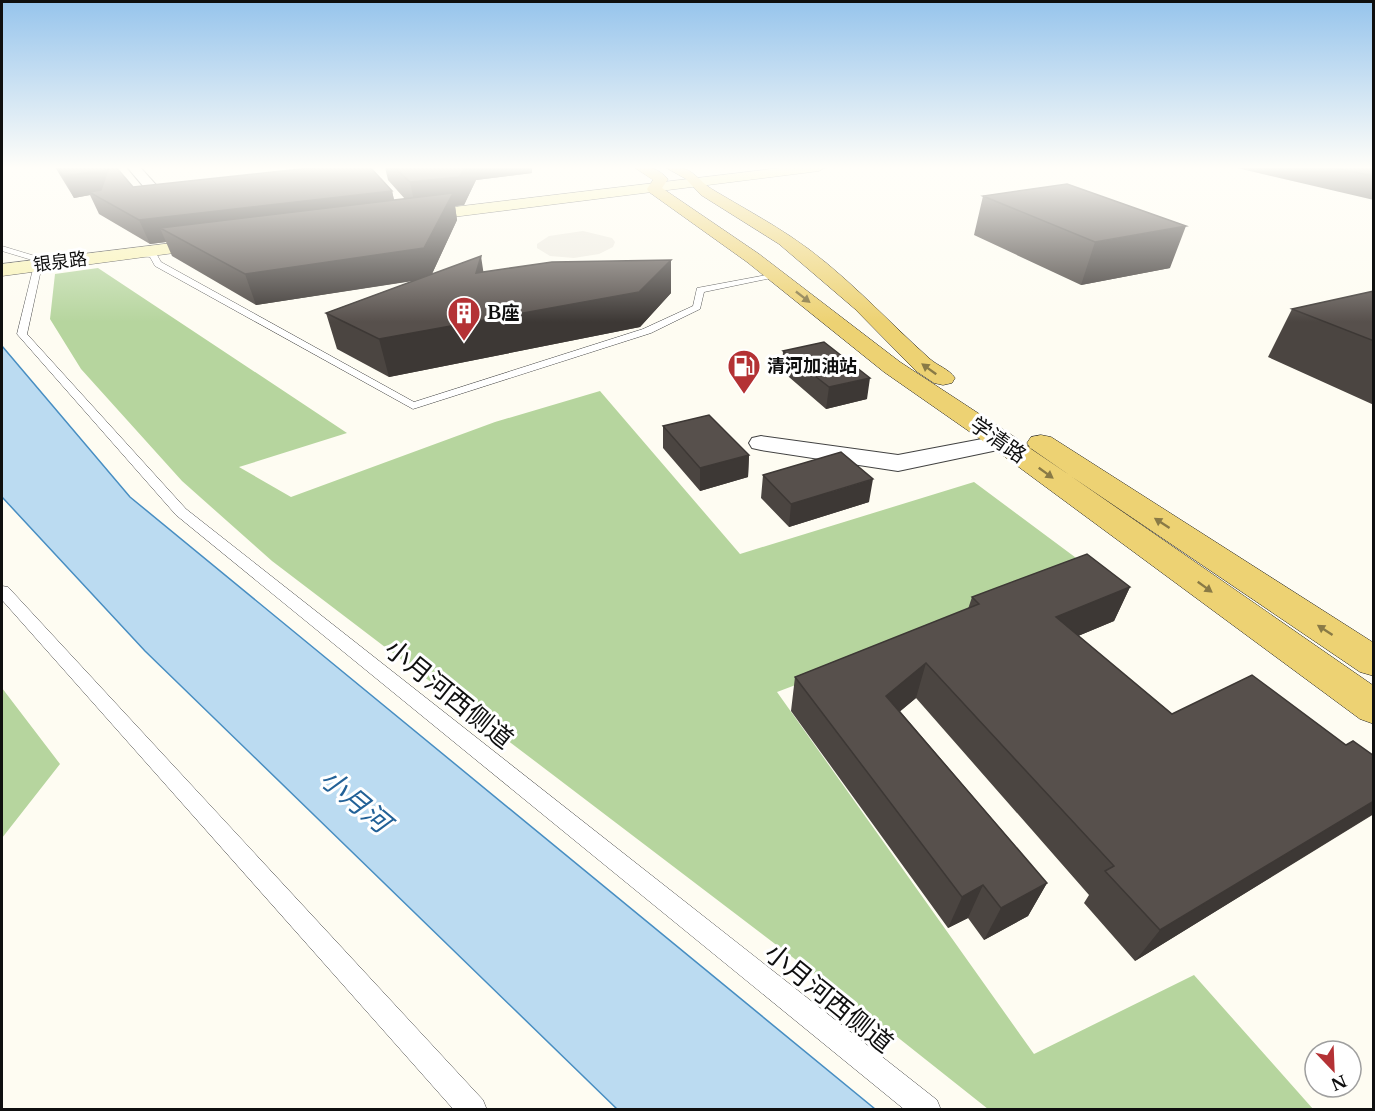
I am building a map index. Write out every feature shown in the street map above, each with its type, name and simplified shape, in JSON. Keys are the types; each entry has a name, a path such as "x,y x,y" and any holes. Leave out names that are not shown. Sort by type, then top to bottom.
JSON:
{"main road":[{"name":"学清路","path":"715,219 777,276 892,367 1004,442 1374,708"},
{"name":"学清路","path":"750,219 785,240 862,305 924,366 1374,662"},
{"name":"银泉路","path":"4,262 35,262 133,253 228,237 35,262"}],"street":[{"path":"761,442 898,463 1004,442"}],"lane":[{"path":"133,253 153,255 158,264 413,406 647,331 697,307 700,290 777,276"},
{"path":"4,262 35,262"},
{"name":"小月河西侧道","path":"35,262 22,334 181,512 927,1110"},
{"path":"2,591 473,1110"}],"green space":[{"path":"98,268 347,433 239,467 291,497 495,422 600,391 740,554 974,482 1095,572 777,692 1034,1054 1194,975 1313,1109 988,1109 896,1036 272,561 182,481 81,369 50,319 55,274"},
{"path":"2,688 60,764 2,838"}],"shaded area":[{"path":"583,231 612,238 615,242 613,247 599,254 574,258 550,256 537,248 537,244 549,236"}],"water":[{"name":"小月河","path":"2,346 130,497 875,1109 617,1109 145,651 2,497"}],"building":[{"path":"237,219 439,219 424,248 245,274 160,228"},
{"path":"1039,219 1166,219 1186,226 1095,242"},
{"path":"481,256 476,273 552,262 671,260 639,292 379,339 326,313"},
{"path":"1374,291 1374,341 1292,309"},
{"path":"824,342 870,378 829,387 783,351"},
{"path":"709,415 749,455 700,468 663,426"},
{"path":"841,452 873,479 791,504 763,475"},
{"path":"1087,554 1130,587 1056,617 1172,714 1252,675 1346,745 1353,741 1374,756 1374,801 1160,930 1105,871 1114,866 926,663 886,696 1047,883 1001,908 983,885 962,897 795,677 979,604 972,597"}],"place":[{"name":"B座","path":"464,342"},
{"name":"清河加油站","path":"744,395"}]}
